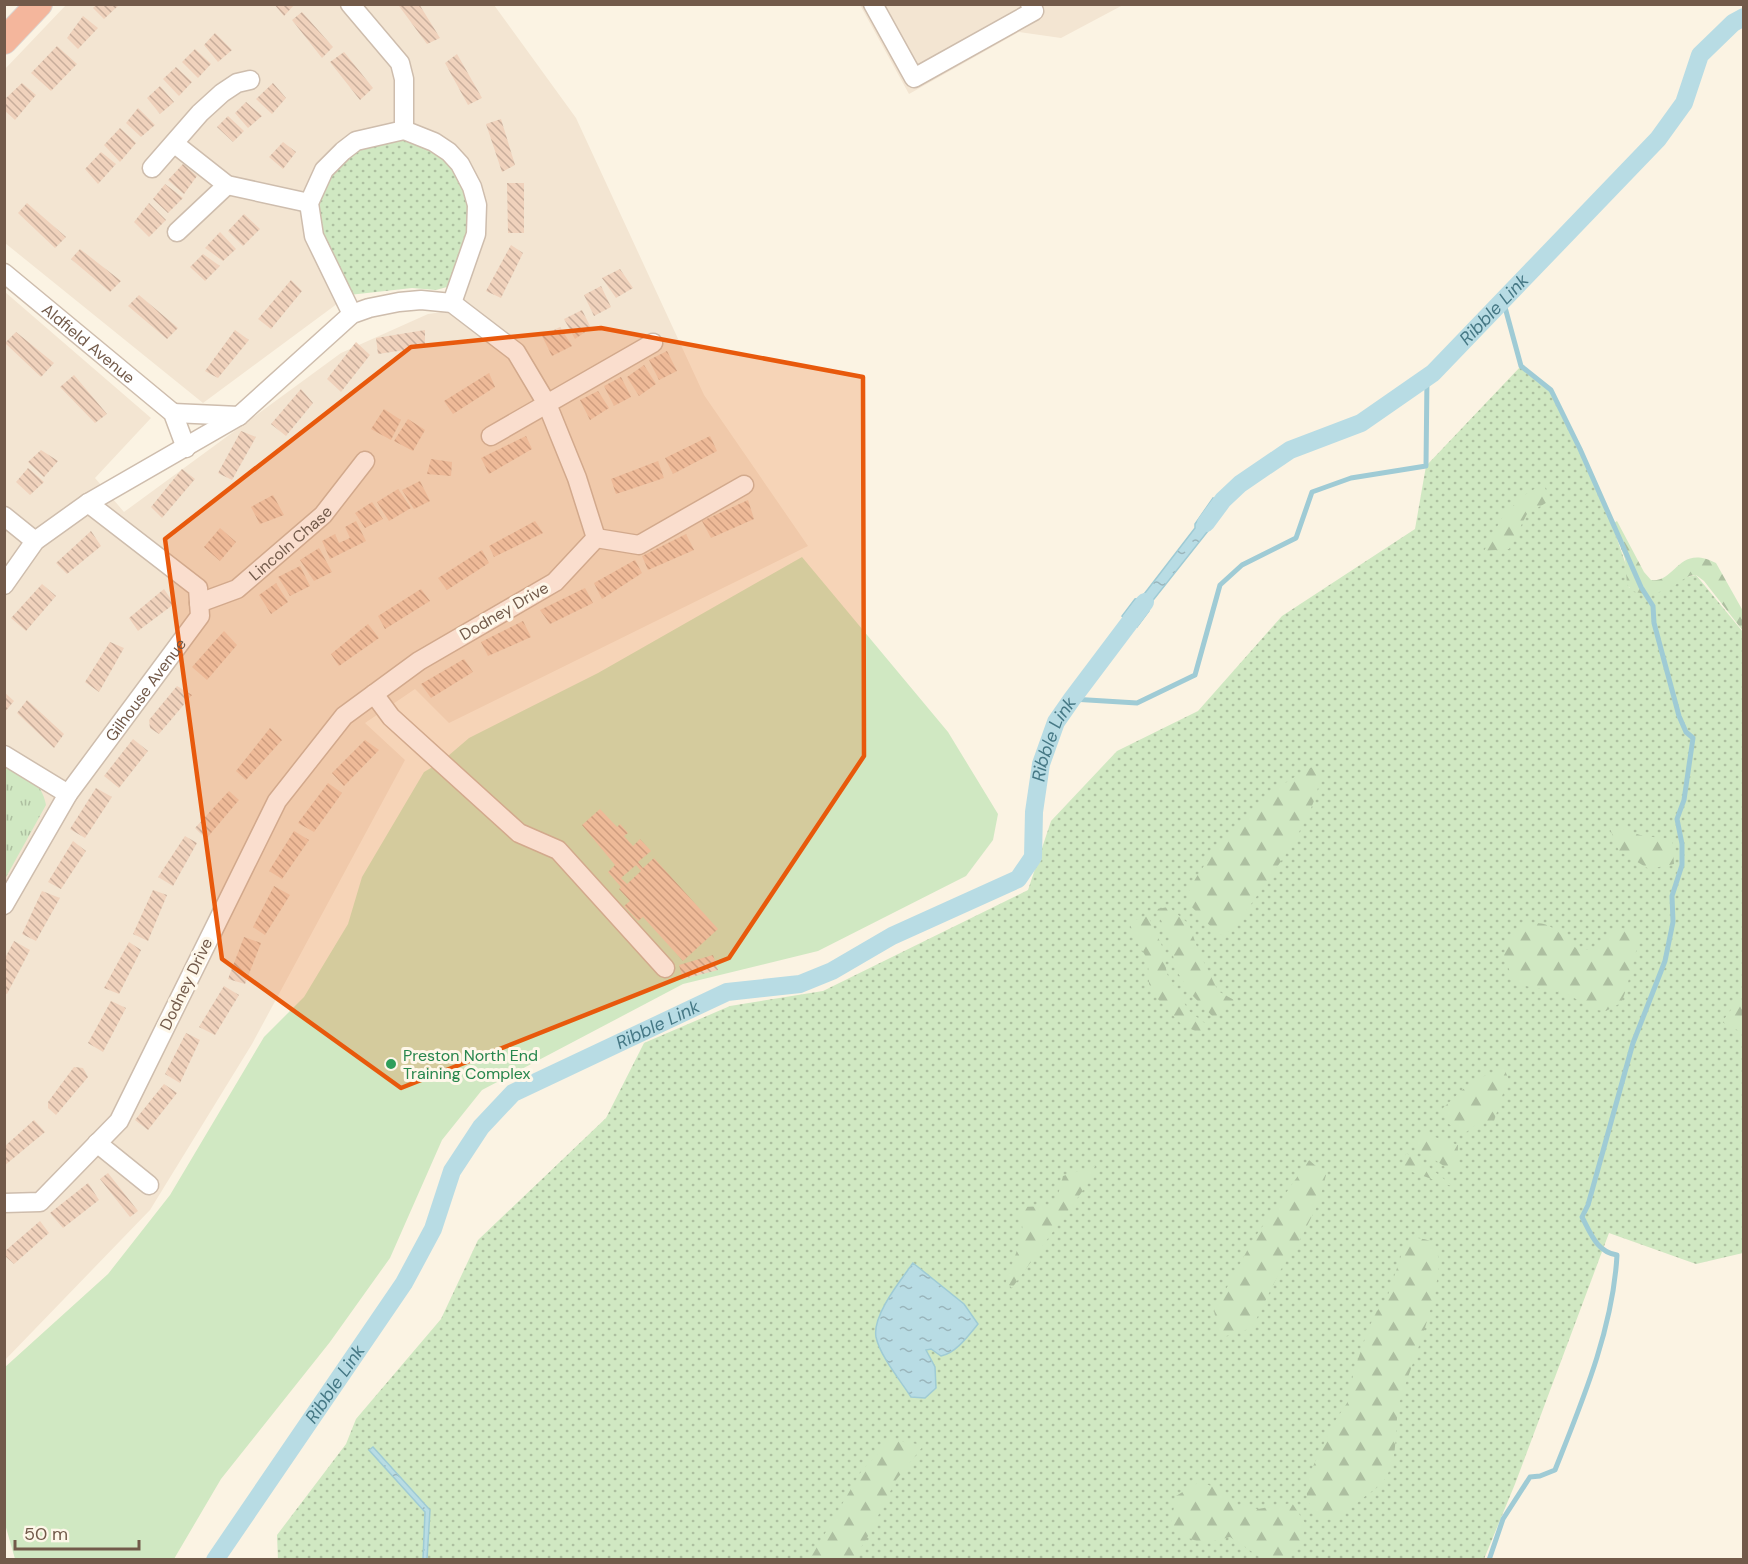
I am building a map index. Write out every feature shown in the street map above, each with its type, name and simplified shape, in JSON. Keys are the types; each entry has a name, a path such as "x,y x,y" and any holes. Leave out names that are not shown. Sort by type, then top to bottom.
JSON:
{"highway":[{"path":"4,41 39,4"}],"street":[{"path":"350,4 400,63 404,80 404,130"},
{"path":"873,4 914,78 1034,11 1030,4"},
{"path":"152,168 200,113 222,93 237,83 250,80"},
{"path":"352,314 314,236 309,204 324,170 343,151 356,141 404,130 434,142 448,152 460,164 473,189 477,205 476,234 452,303"},
{"path":"175,144 227,185 309,204"},
{"path":"177,232 202,211 227,185"},
{"name":"Aldfield Avenue","path":"4,273 173,413 186,448"},
{"path":"4,585 35,541 88,503 239,416 352,314 399,302 421,300 452,303 516,352 547,404 577,478 596,538 639,545 744,485"},
{"path":"491,436 653,343"},
{"path":"173,413 239,416"},
{"name":"Lincoln Chase","path":"199,603 237,589 322,515 364,460"},
{"path":"88,503 198,588 199,603"},
{"path":"4,516 35,541"},
{"name":"Dodney Drive","path":"4,1203 40,1202 119,1120 277,801 344,716 419,661 555,582 596,538"},
{"name":"Gilhouse Avenue","path":"4,905 68,794 200,616 199,603"},
{"path":"374,694 391,717 519,832 558,850 665,968"},
{"path":"4,755 68,794"},
{"path":"97,1143 149,1185"}],"highlighted area":[{"path":"601,328 863,377 864,756 729,958 401,1088 222,959 165,539 411,347"}],"shaded area":[{"path":"66,5 494,5 576,118 704,395 808,546 449,723 415,689 365,723 405,760 252,1044 150,1210 5,1360 5,292 151,418 95,478 124,512 341,353 428,314 463,309 455,275 349,295 203,403 5,243 5,69"},
{"path":"860,5 1123,5 1061,38 1019,32 909,94"}],"green space":[{"path":"392,139 422,143 446,159 458,174 466,191 472,220 455,275 447,287 436,290 412,288 349,295 321,239 317,204 327,179 345,158 369,144"},
{"path":"1521,366 1551,390 1612,524 1626,565 1629,588 1696,575 1743,632 1743,1253 1696,1264 1609,1233 1515,1484 1484,1559 278,1560 277,1535 346,1444 356,1419 441,1319 478,1240 606,1118 644,1043 730,1006 823,991 1028,890 1051,821 1117,751 1198,711 1282,616 1415,529 1426,466"},
{"path":"1543,484 1551,500 1527,514 1509,549 1484,551 1504,514 1526,494"},
{"path":"1617,521 1644,572 1651,580 1666,576 1685,560 1703,558 1716,563 1743,611 1743,631 1704,581 1696,575 1687,577 1664,591 1647,594 1631,590 1627,584 1625,559 1612,524"},
{"name":"Preston North End Training Complex","path":"802,557 948,732 998,814 993,840 966,876 818,951 683,984 482,1090 442,1140 390,1258 330,1342 221,1479 174,1559 15,1559 5,1524 4,1368 108,1274 170,1195 264,1037 304,997 348,924 362,877 424,772 441,762 469,738 598,673"},
{"path":"5,764 36,784 41,790 46,805 5,879"},
{"path":"1314,767 1319,770 1318,787 1312,807 1301,829 1234,928 1222,935 1218,934 1187,902 1196,879 1205,864 1254,807 1280,787"},
{"path":"1608,824 1643,836 1672,839 1674,864 1649,869 1619,851"},
{"path":"1169,907 1189,924 1198,950 1218,991 1234,1000 1214,1018 1192,995 1176,970 1170,940 1156,909"},
{"path":"1148,916 1162,946 1167,974 1189,1011 1206,1024 1199,1033 1181,1024 1157,998 1149,984 1148,960 1129,922"},
{"path":"1531,923 1549,926 1576,948 1582,950 1598,948 1608,932 1617,927 1635,932 1639,940 1622,1001 1606,1011 1596,1010 1565,993 1520,985 1512,978 1504,955 1507,943 1519,928"},
{"path":"1738,1000 1743,1002 1743,1033 1722,1022"},
{"path":"1504,1068 1508,1078 1494,1121 1476,1125 1465,1133 1447,1123 1443,1108 1472,1081"},
{"path":"1423,1133 1458,1145 1457,1175 1413,1145"},
{"path":"1406,1153 1425,1164 1454,1187 1401,1168"},
{"path":"1309,1160 1326,1175 1319,1202 1302,1236 1280,1271 1252,1328 1220,1338 1214,1311 1253,1240"},
{"path":"1095,1166 1084,1189 1012,1288 1006,1282 1023,1233 1020,1207 1055,1206 1063,1176"},
{"path":"1417,1238 1434,1244 1438,1257 1438,1275 1427,1321 1400,1401 1395,1450 1390,1468 1381,1484 1351,1508 1337,1517 1323,1519 1317,1515 1309,1503 1306,1489 1308,1477 1333,1424 1347,1403 1354,1371 1369,1327 1377,1311 1386,1301 1403,1250 1409,1242"},
{"path":"891,1440 924,1445 896,1480 866,1540 853,1559 810,1559 862,1470"},
{"path":"1199,1482 1215,1487 1234,1505 1258,1509 1292,1503 1305,1523 1302,1544 1283,1559 1261,1558 1230,1537 1204,1542 1186,1536 1171,1523 1176,1496"}],"water":[{"path":"1213,498 1227,507 1150,604 1149,611 1137,627 1122,616 1135,599 1141,598 1148,589 1195,528 1195,524"},
{"path":"913,1263 964,1304 978,1324 961,1343 946,1354 941,1356 931,1349 926,1350 935,1367 936,1388 925,1398 911,1397 886,1360 876,1337 878,1319 883,1308"},
{"path":"373,1447 430,1510 427,1559 423,1559 425,1512 369,1450"}],"building":[{"path":"97,4 120,4 104,19 93,8"},
{"path":"274,4 295,4 284,16"},
{"path":"400,4 419,4 440,38 427,44 399,6"},
{"path":"302,12 333,47 322,58 292,20"},
{"path":"83,16 98,28 78,49 67,38"},
{"path":"215,33 232,50 218,62 204,45"},
{"path":"57,46 77,64 51,91 31,73"},
{"path":"195,49 211,64 198,78 182,62"},
{"path":"344,52 373,88 360,100 330,62"},
{"path":"457,54 482,98 468,105 445,63"},
{"path":"176,67 192,82 179,96 163,79"},
{"path":"22,83 36,95 15,120 4,110 4,100"},
{"path":"273,83 286,98 272,114 256,99"},
{"path":"160,86 174,102 160,114 147,98"},
{"path":"246,102 262,116 248,128 235,113"},
{"path":"138,108 155,125 141,137 126,123"},
{"path":"228,116 244,131 233,142 217,127"},
{"path":"501,119 515,165 502,172 486,124"},
{"path":"120,128 136,143 120,162 104,145"},
{"path":"283,142 296,152 283,169 269,157"},
{"path":"101,152 116,164 98,184 85,169"},
{"path":"183,164 197,176 184,194 168,180"},
{"path":"507,183 524,183 524,233 508,233"},
{"path":"165,184 183,198 168,213 153,199"},
{"path":"27,203 66,237 55,248 18,213"},
{"path":"149,203 166,220 149,237 134,222"},
{"path":"244,214 260,229 243,246 228,231"},
{"path":"220,232 236,249 223,261 205,248"},
{"path":"511,245 523,253 501,298 486,291"},
{"path":"80,249 121,281 110,292 71,259"},
{"path":"203,254 220,266 205,281 190,267"},
{"path":"620,269 633,288 616,298 602,278"},
{"path":"291,280 302,291 271,329 258,319"},
{"path":"601,286 611,307 594,316 584,295"},
{"path":"139,295 178,328 167,339 128,306"},
{"path":"582,310 591,328 575,339 564,319"},
{"path":"560,327 572,346 552,356 542,336"},
{"path":"235,330 249,340 218,378 205,371"},
{"path":"425,330 425,347 378,354 376,338"},
{"path":"16,332 54,363 41,377 5,343"},
{"path":"356,342 370,355 341,392 327,379"},
{"path":"667,351 677,371 659,380 649,360"},
{"path":"644,365 656,384 639,396 627,377"},
{"path":"489,373 495,387 453,414 444,401"},
{"path":"74,375 107,414 95,423 60,387"},
{"path":"621,377 631,397 614,406 604,386"},
{"path":"301,389 313,403 286,436 271,424"},
{"path":"598,391 609,408 590,420 580,400"},
{"path":"384,409 401,420 391,440 371,429"},
{"path":"408,419 425,430 413,451 394,441"},
{"path":"241,431 256,437 232,480 218,473"},
{"path":"526,436 532,449 489,474 481,458"},
{"path":"710,436 717,451 673,474 665,458"},
{"path":"41,450 58,461 44,477 28,462"},
{"path":"431,459 452,462 451,476 427,474"},
{"path":"658,461 664,478 616,494 611,479"},
{"path":"28,468 44,482 30,495 16,482"},
{"path":"182,469 195,479 162,518 151,507"},
{"path":"420,481 430,501 414,509 402,490"},
{"path":"398,489 411,508 389,521 377,502"},
{"path":"273,495 284,515 260,524 251,507"},
{"path":"748,500 754,519 711,538 702,521"},
{"path":"372,502 383,519 365,528 355,513"},
{"path":"356,521 366,541 330,559 322,541 335,534 339,543 350,538 345,527"},
{"path":"535,521 543,533 494,557 489,546"},
{"path":"220,528 236,542 220,561 204,547"},
{"path":"91,531 101,546 67,574 56,563"},
{"path":"686,534 694,550 648,570 642,556"},
{"path":"319,548 332,572 314,581 300,560"},
{"path":"482,550 489,563 447,590 438,578"},
{"path":"635,560 642,573 602,599 594,583"},
{"path":"300,566 310,586 290,596 278,577"},
{"path":"276,583 288,602 271,614 259,595"},
{"path":"42,584 56,596 26,631 11,618"},
{"path":"585,588 593,603 550,624 540,610"},
{"path":"164,589 174,604 138,631 129,618"},
{"path":"421,589 430,601 385,629 378,616"},
{"path":"523,621 531,637 488,656 481,642"},
{"path":"368,624 379,638 339,666 331,654"},
{"path":"224,631 237,645 207,680 192,667"},
{"path":"110,642 124,648 99,692 85,682"},
{"path":"464,659 473,672 431,698 421,684"},
{"path":"177,686 192,695 159,734 150,728 149,720"},
{"path":"4,692 14,701 4,713"},
{"path":"27,700 64,734 54,748 17,713"},
{"path":"270,728 282,740 246,780 236,771"},
{"path":"133,739 148,751 119,788 104,776"},
{"path":"365,740 379,750 344,786 332,773"},
{"path":"328,783 342,793 314,832 298,823"},
{"path":"96,788 112,797 85,838 70,829"},
{"path":"229,791 239,800 206,839 195,828"},
{"path":"600,809 617,827 620,824 628,833 624,836 633,846 640,839 651,851 638,862 643,868 654,858 718,929 683,961 643,917 638,921 624,906 630,901 608,872 615,865 582,825","holes":["636,865 641,871 627,884 621,878"]},
{"path":"294,831 309,840 282,879 269,871"},
{"path":"185,836 197,843 173,886 158,877"},
{"path":"73,841 86,851 61,889 48,882"},
{"path":"274,886 290,895 265,935 253,927"},
{"path":"153,890 167,895 148,941 133,934"},
{"path":"42,891 60,898 36,941 22,934"},
{"path":"244,937 261,943 245,984 228,979"},
{"path":"14,941 30,950 7,994 4,993 4,960"},
{"path":"129,942 141,950 119,994 104,988"},
{"path":"713,955 718,970 683,979 679,965"},
{"path":"224,986 239,995 215,1035 199,1027"},
{"path":"111,1001 126,1008 103,1052 88,1043"},
{"path":"186,1033 200,1040 180,1083 165,1074"},
{"path":"74,1067 83,1068 88,1077 56,1115 48,1108 48,1102"},
{"path":"164,1084 177,1093 148,1130 135,1120"},
{"path":"34,1120 45,1132 4,1166 4,1147"},
{"path":"108,1173 138,1211 130,1217 100,1179"},
{"path":"88,1183 99,1200 63,1228 50,1213"},
{"path":"40,1221 49,1233 14,1264 4,1255 4,1252"}],"waterway":[{"name":"Ribble Link","path":"1206,523 1223,500 1240,484 1290,450 1361,423 1433,373 1658,139 1684,103 1700,55 1733,23 1744,17"},
{"path":"1489,1560 1503,1519 1530,1477 1555,1470 1603,1338 1617,1255 1600,1246 1582,1217 1588,1205 1633,1043 1665,961 1673,922 1672,896 1682,865 1682,844 1677,819 1684,800 1693,738 1686,732 1679,716 1654,623 1653,606 1641,587 1580,449 1551,390 1521,366 1503,300"},
{"path":"1072,699 1137,703 1195,675 1220,585 1242,565 1296,538 1312,492 1351,478 1426,466 1427,377"},
{"name":"Ribble Link","path":"215,1560 404,1283 433,1229 452,1171 481,1127 513,1093 727,992 800,984 832,971 892,936 1018,879 1033,857 1034,812 1041,764 1056,722 1145,602"}],"place":[{"name":"Preston North End Training Complex","path":"391,1064"}]}
